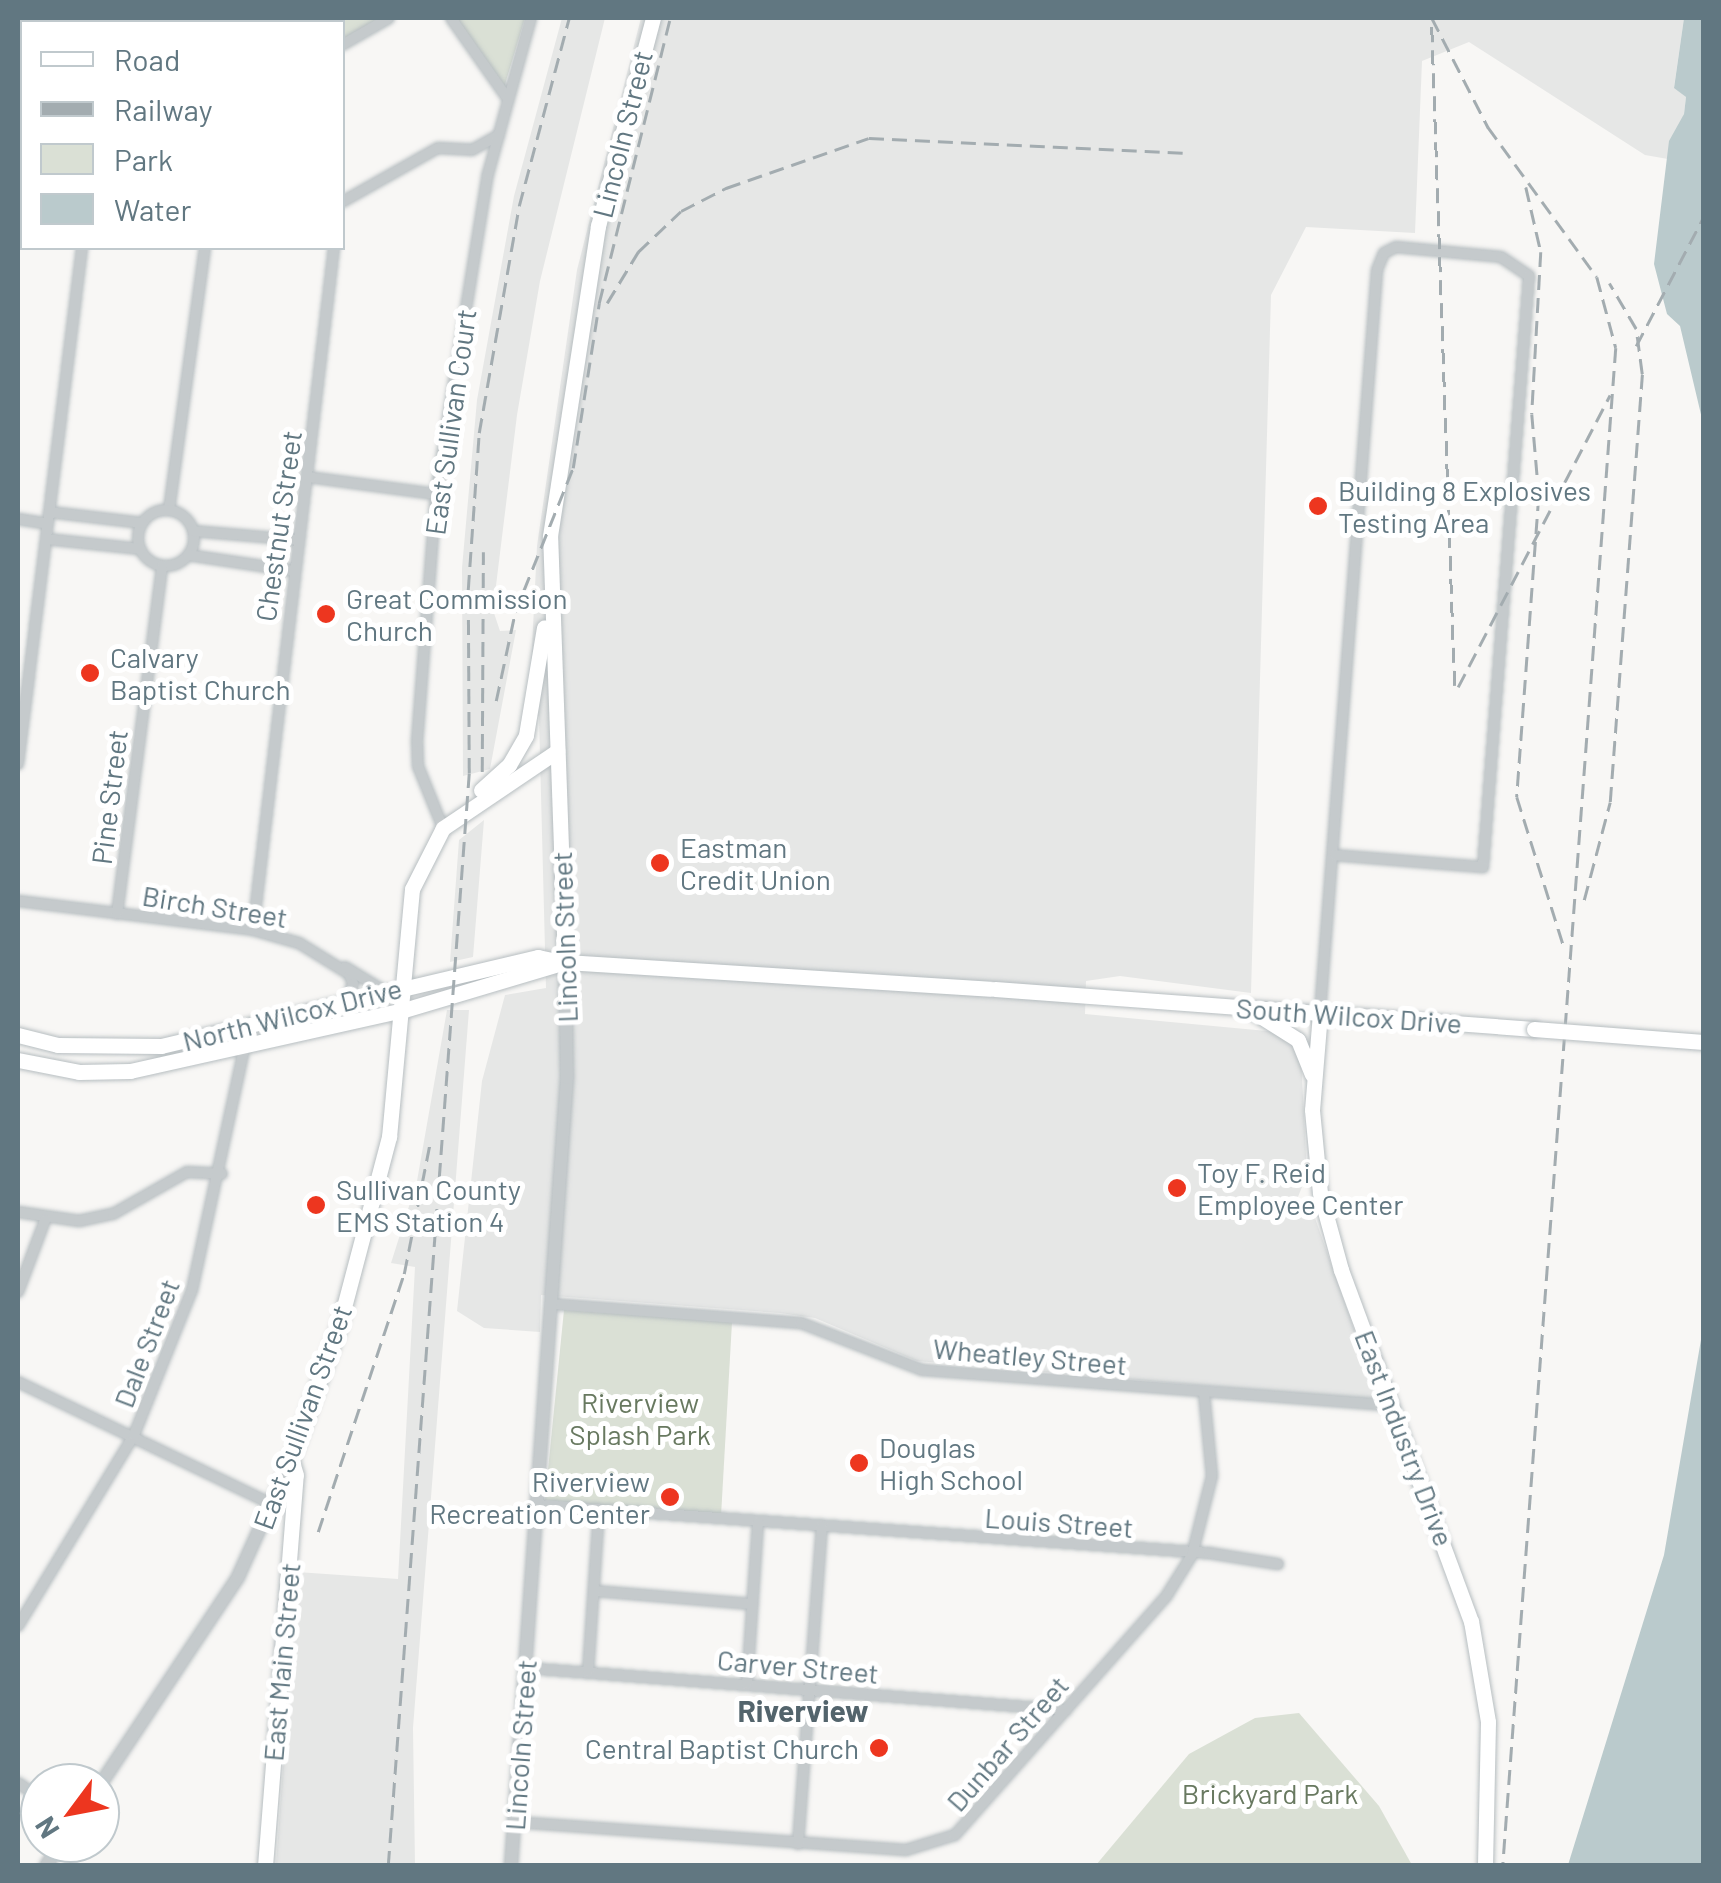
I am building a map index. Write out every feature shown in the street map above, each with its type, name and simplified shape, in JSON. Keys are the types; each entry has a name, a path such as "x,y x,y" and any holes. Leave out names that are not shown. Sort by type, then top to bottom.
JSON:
{"main road":[{"name":"Lincoln Street","path":"565,962 549,606 560,449 583,302 653,18"},
{"path":"404,1010 412,889 443,828 520,750 537,696 549,606"},
{"path":"443,828 557,751"},
{"name":"North Wilcox Drive","path":"18,1036 91,1047 160,1046 538,957 565,962"},
{"name":"South Wilcox Drive","path":"404,1010 565,962 1704,1042"},
{"path":"1244,1007 1298,1040 1314,1080"},
{"name":"North Wilcox Drive","path":"18,1060 87,1072 130,1071 404,1010"},
{"name":"East Sullivan Street","path":"291,1458 339,1326 372,1205 389,1137 404,1010"},
{"name":"East Industry Drive","path":"1320,1013 1314,1080 1314,1152 1325,1215 1456,1574 1479,1658 1488,1722 1484,1866"},
{"path":"244,1048 247,1026"},
{"path":"87,1072 91,1047"},
{"name":"East Main Street","path":"264,1866 296,1475 291,1458"}],"street":[{"path":"345,43 388,18"},
{"path":"450,18 508,99"},
{"name":"East Sullivan Court","path":"443,828 421,776 417,742 436,494 500,134 531,18"},
{"path":"345,200 438,148 472,150 500,134"},
{"path":"1320,1013 1377,270 1384,254 1396,247 1501,257 1528,276 1484,868 1334,856"},
{"path":"18,764 82,250"},
{"path":"169,510 205,250"},
{"name":"Chestnut Street","path":"253,930 334,250"},
{"path":"308,477 436,494"},
{"path":"18,520 142,523 169,510"},
{"path":"169,510 193,531 297,540"},
{"path":"140,549 142,523"},
{"path":"188,555 193,531"},
{"path":"46,539 140,549 162,566 188,555 295,571"},
{"name":"Pine Street","path":"117,914 162,566"},
{"name":"Birch Street","path":"18,900 253,930 299,943 384,991"},
{"name":"Lincoln Street","path":"511,1866 568,1078 565,962"},
{"path":"340,965 353,984 346,1000"},
{"name":"Dale Street","path":"18,1626 134,1435 192,1290 222,1174 244,1048"},
{"path":"18,1212 45,1220 113,1214 187,1172 222,1174"},
{"path":"18,1292 45,1220"},
{"name":"Wheatley Street","path":"553,1304 801,1323 922,1370 1392,1405"},
{"path":"18,1382 272,1504"},
{"name":"Dunbar Street","path":"514,1822 919,1850 946,1841 1167,1595 1192,1555 1212,1476 1204,1393"},
{"name":"East Sullivan Street","path":"115,1763 212,1620 272,1504 291,1458"},
{"name":"Louis Street","path":"536,1505 1278,1564"},
{"path":"588,1672 599,1511"},
{"path":"747,1684 758,1522"},
{"path":"798,1844 822,1526"},
{"path":"594,1591 752,1604"},
{"name":"Carver Street","path":"526,1668 1066,1710"}],"shaded area":[{"path":"562,18 605,18 540,281 517,415 493,610 500,631 516,630 490,769 463,776 462,568 477,400 514,196"},
{"path":"641,18 1684,18 1674,87 1686,97 1668,159 1645,155 1469,42 1422,61 1415,233 1306,227 1271,295 1251,993 1120,976 1086,981 1085,1014 1278,1032 1289,1038 1301,1058 1307,1175 1295,1204 1315,1218 1376,1392 1372,1400 917,1361 815,1318 780,1313 541,1295 540,1332 484,1328 457,1311 482,1081 505,995 546,988 539,717 529,709 537,546 577,270"},
{"path":"484,820 473,957 450,962 459,840"},
{"path":"447,1010 469,1010 413,1728 415,1865 276,1865 297,1572 398,1579 415,1267 391,1263 417,1181"}],"green space":[{"path":"389,18 345,46 345,20 118,20"},
{"path":"451,18 525,18 503,91"},
{"name":"Riverview Splash Park","path":"564,1310 732,1322 721,1516 545,1500"},
{"name":"Brickyard Park","path":"1299,1713 1379,1806 1412,1865 1096,1865 1189,1754 1255,1718"}],"water":[{"path":"1684,18 1704,18 1703,423 1680,326 1667,314 1654,264 1669,141 1684,114 1686,97 1674,88"},
{"path":"1703,1328 1703,1865 1568,1865 1664,1555"}],"railway":[{"path":"388,1866 469,773 468,590 479,433 519,206 569,18"},
{"path":"496,701 515,612 573,468 599,303 670,18"},
{"path":"1432,18 1488,127 1597,277 1616,348 1503,1866"},
{"path":"1432,27 1455,692"},
{"path":"607,303 638,252 681,211 726,188 869,138 1188,153"},
{"path":"1526,187 1541,252 1532,414 1539,496 1517,797 1565,950"},
{"path":"1636,346 1704,216"},
{"path":"1584,900 1610,802 1642,374 1636,329 1609,283"},
{"path":"1458,687 1610,395"},
{"path":"482,772 483,552"},
{"path":"318,1532 404,1274 430,1143"}],"place":[{"name":"Building 8 Explosives Testing Area","path":"1318,506"},
{"name":"Great Commission Church","path":"326,614"},
{"name":"Calvary Baptist Church","path":"90,673"},
{"name":"Eastman Credit Union","path":"660,863"},
{"name":"Toy F. Reid Employee Center","path":"1177,1188"},
{"name":"Sullivan County EMS Station 4","path":"316,1205"},
{"name":"Douglas High School","path":"859,1463"},
{"name":"Riverview Recreation Center","path":"670,1497"},
{"name":"Central Baptist Church","path":"879,1748"}],"district":[{"name":"Riverview","path":"803,1710"}]}
